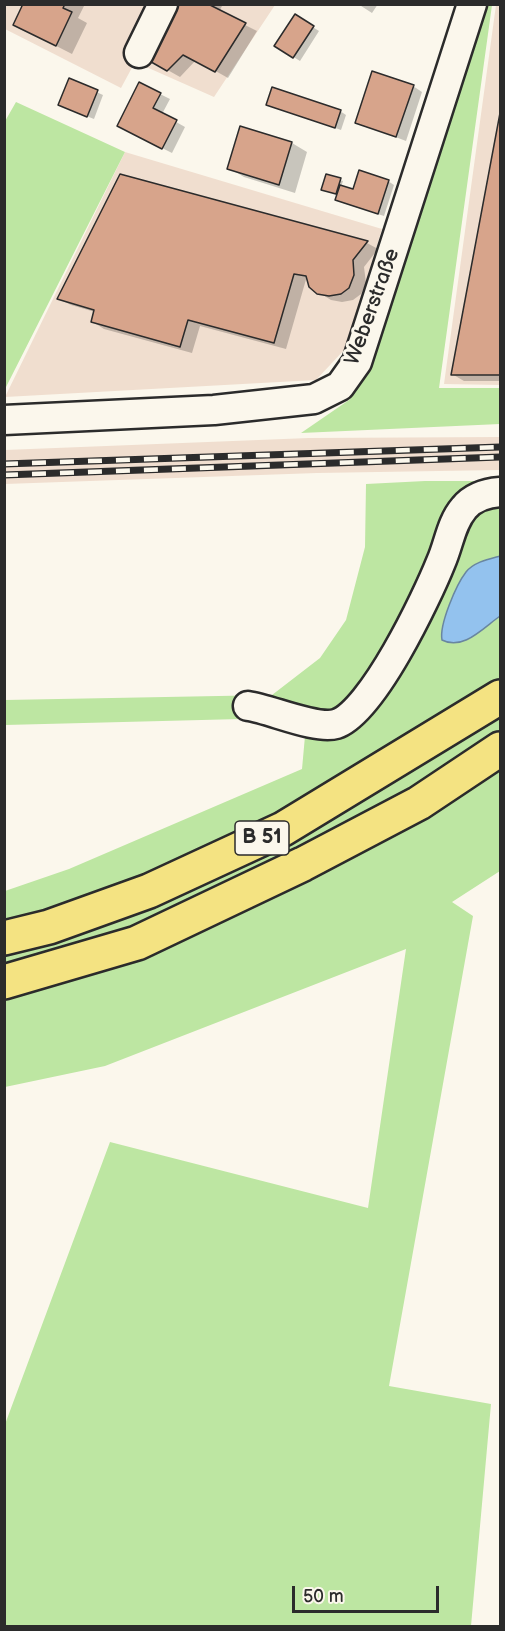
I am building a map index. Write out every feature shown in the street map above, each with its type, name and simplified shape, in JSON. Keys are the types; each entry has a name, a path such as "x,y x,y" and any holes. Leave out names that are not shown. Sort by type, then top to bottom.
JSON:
{"highway":[{"name":"B 51","path":"4,938 50,927 149,891 283,829 501,697"},
{"name":"B 51","path":"4,982 65,966 147,938 303,864 419,803 501,749"}],"street":[{"path":"139,53 163,4"},
{"name":"Weberstraße","path":"4,420 214,410 314,399 340,386 357,362 472,4"},
{"path":"248,706 269,709 322,725 336,724 347,718 360,706 399,647 423,605 455,537 456,520 465,506 482,495 501,492"}],"shaded area":[{"path":"5,4 275,5 214,97 135,62 121,88 5,29"},
{"path":"496,5 500,5 500,385 444,384"},
{"path":"125,152 382,229 345,349 316,380 5,397"},
{"path":"500,437 500,470 317,473 5,484 5,450 309,438"}],"green space":[{"path":"483,5 492,5 439,388 500,388 500,424 301,433 349,400 369,373"},
{"path":"16,102 125,152 5,389 4,123"},
{"path":"500,481 500,871 452,902 473,916 389,1386 491,1404 471,1626 5,1626 4,1427 110,1142 368,1208 406,949 105,1066 5,1087 5,891 69,869 302,769 305,736 241,719 5,725 5,700 272,695 320,658 346,620 365,547 366,484"}],"water":[{"path":"500,556 500,616 480,632 458,643 442,640 443,625 449,605 466,572 477,563"}],"building":[{"path":"19,4 65,4 63,8 72,12 56,46 13,25 22,6"},
{"path":"172,4 208,4 246,23 215,72 183,55 167,71 146,59"},
{"path":"295,14 314,26 293,58 274,46"},
{"path":"372,71 414,85 396,137 355,123"},
{"path":"69,78 98,90 87,117 58,105"},
{"path":"139,82 161,93 153,108 177,120 162,149 117,126"},
{"path":"272,87 341,110 335,128 266,105"},
{"path":"500,113 500,375 451,375"},
{"path":"240,126 292,142 279,185 227,169"},
{"path":"359,170 389,180 378,214 335,200 340,185 353,189"},
{"path":"120,174 368,241 353,260 354,275 349,288 341,294 329,296 317,294 309,287 306,276 294,274 274,343 188,320 180,347 91,322 94,310 57,299"},
{"path":"326,174 341,178 336,194 321,190"}],"railway":[{"path":"4,464 500,447"},
{"path":"4,475 500,457"}]}
